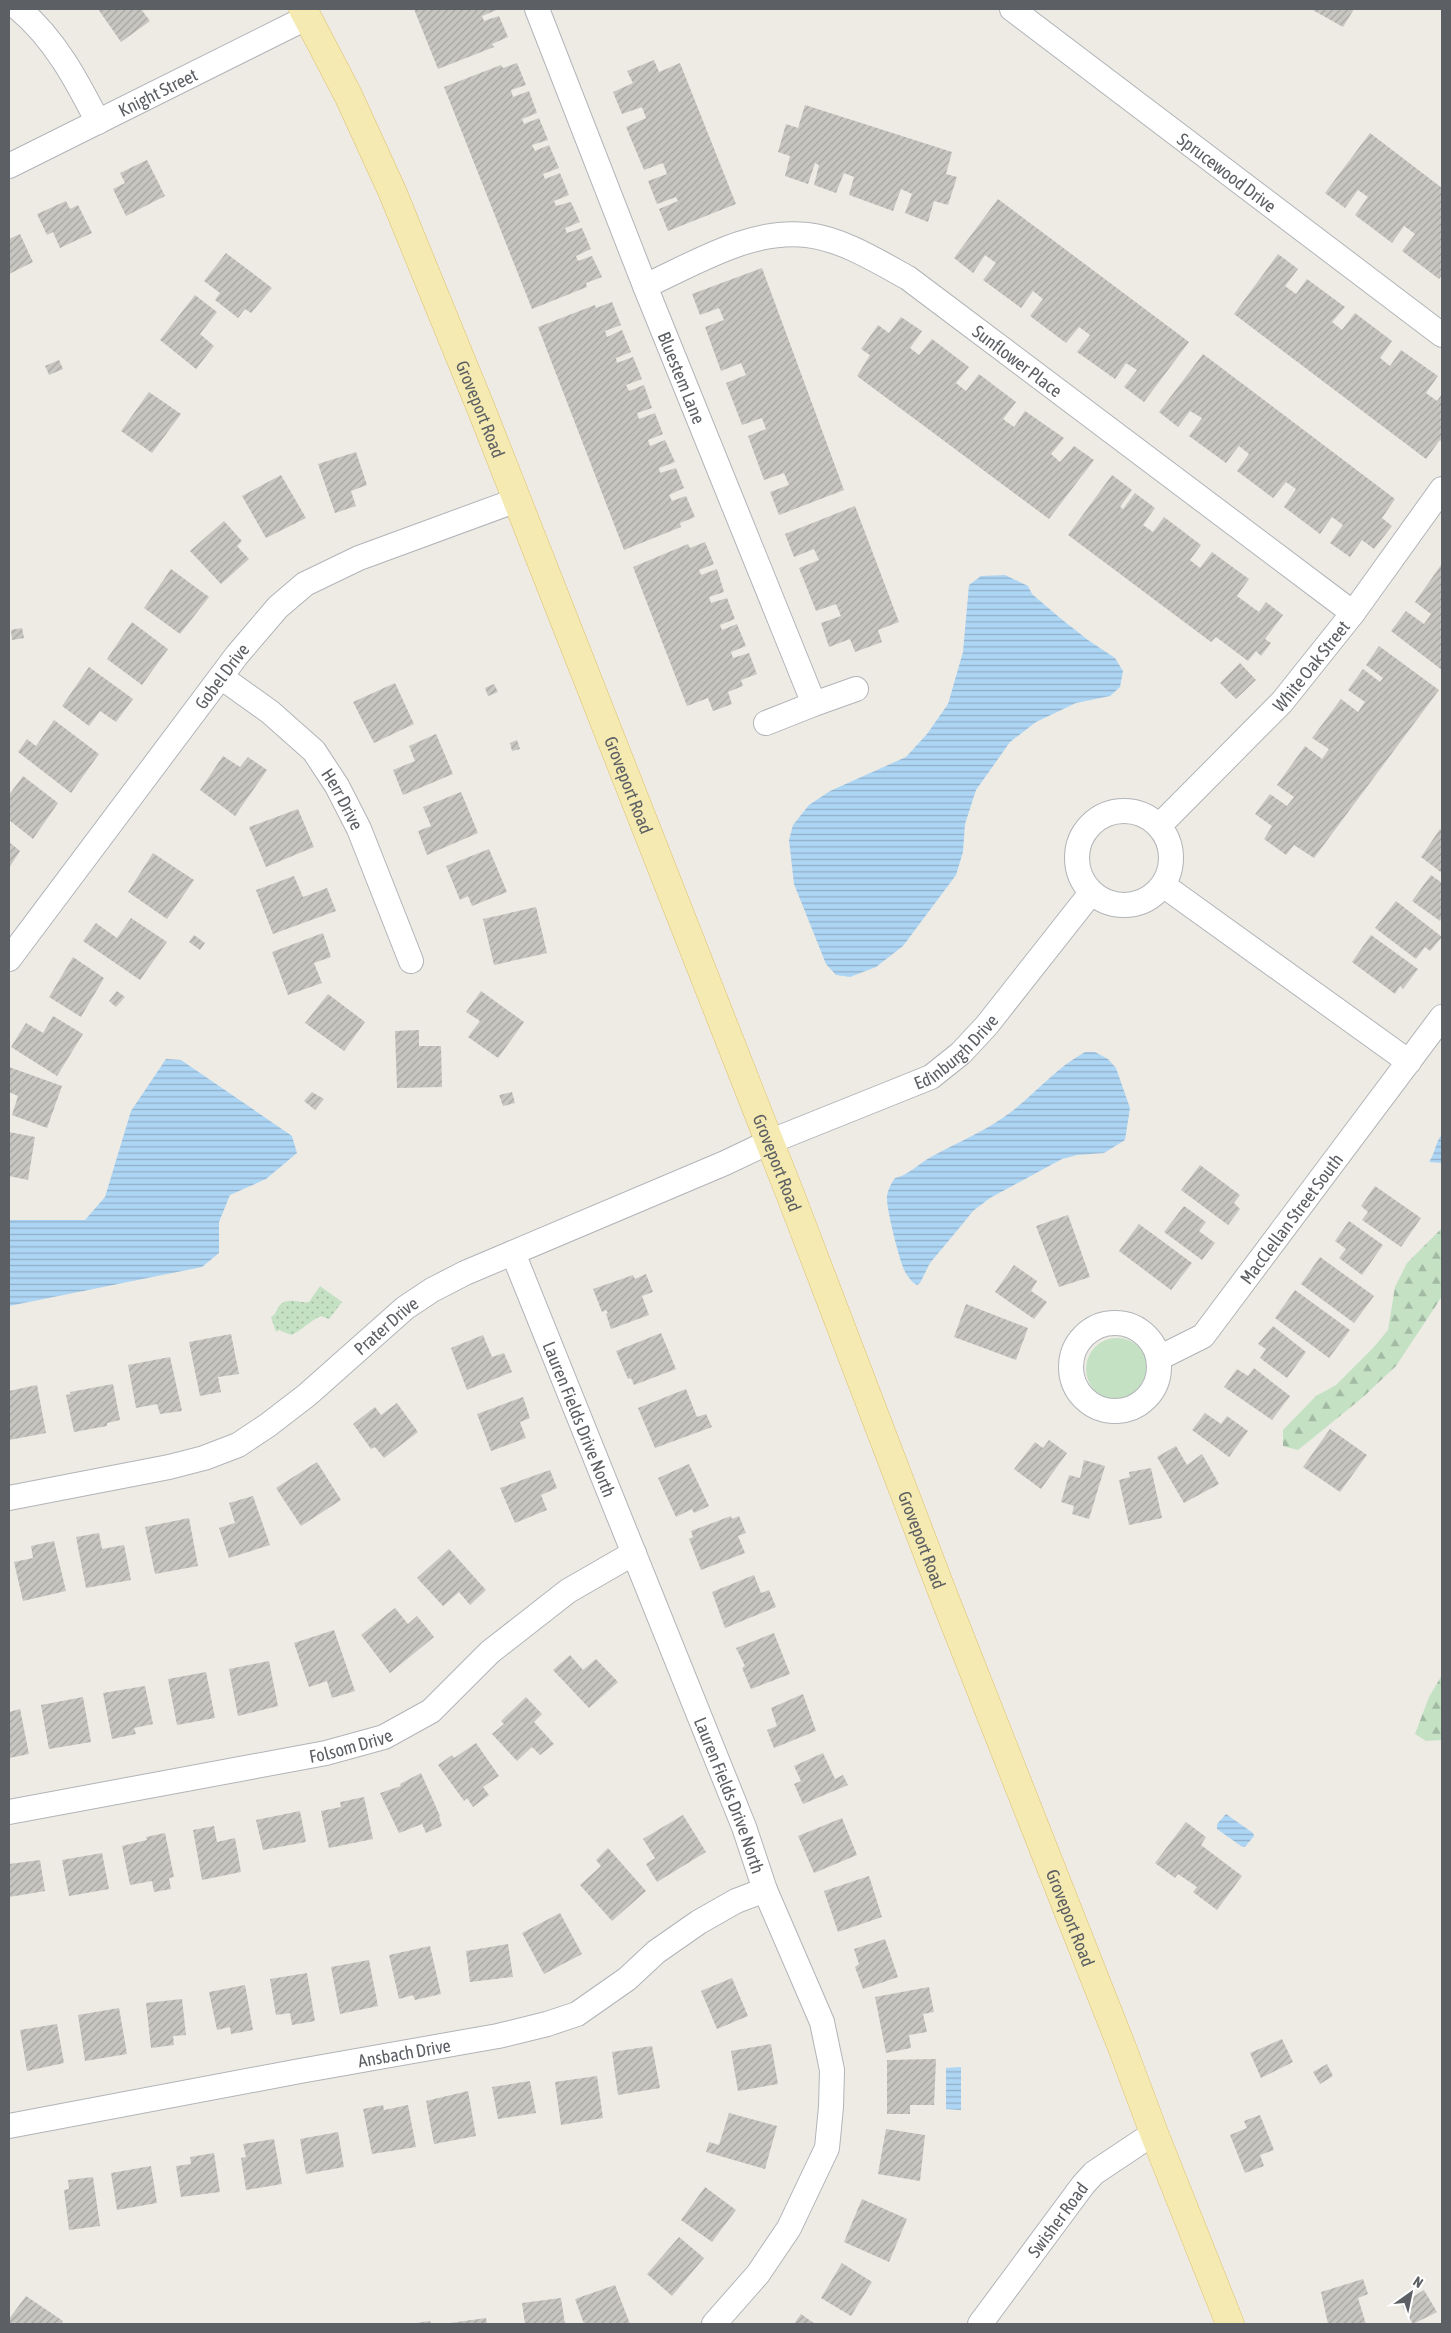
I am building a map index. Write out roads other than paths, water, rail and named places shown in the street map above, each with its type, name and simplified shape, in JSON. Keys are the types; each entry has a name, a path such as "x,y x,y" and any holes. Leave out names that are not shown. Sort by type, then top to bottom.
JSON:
{"main road":[{"name":"Groveport Road","path":"305,13 348,95 392,191 517,500 1230,2324"}],"street":[{"path":"19,9 41,30 74,73 98,122"},
{"name":"Bluestem Lane","path":"538,9 644,286 814,704"},
{"name":"Sprucewood Drive","path":"1012,9 1442,335"},
{"name":"Knight Street","path":"9,166 98,122 305,13"},
{"name":"Sunflower Place","path":"644,286 728,249 765,236 806,235 857,250 908,278 1352,612"},
{"name":"White Oak Street","path":"1159,826 1282,702 1352,612 1442,489"},
{"name":"Gobel Drive","path":"9,959 252,635 278,607 305,584 359,558 517,500"},
{"name":"Herr Drive","path":"221,676 270,712 314,752 337,786 359,828 411,961"},
{"path":"766,724 856,689"},
{"path":"1125,811 1147,816 1159,826 1168,839 1172,855 1170,871 1163,885 1152,897 1137,904 1121,906 1105,902 1091,893 1082,881 1077,866 1077,851 1082,837 1091,824 1103,816 1125,811"},
{"path":"1163,885 1409,1062"},
{"name":"Edinburgh Drive","path":"769,1142 931,1077 961,1053 987,1025 1091,893"},
{"name":"MacClellan Street South","path":"1159,1358 1203,1336 1442,1017"},
{"name":"Prater Drive","path":"9,1498 169,1467 204,1458 238,1445 307,1395 405,1308 465,1272 725,1163 769,1142"},
{"name":"Lauren Fields Drive North","path":"514,1253 744,1827 765,1890 822,2022 832,2070 832,2108 827,2148 789,2228 758,2274 714,2324"},
{"name":"Folsom Drive","path":"9,1812 326,1753 384,1737 431,1711 490,1652 568,1591 634,1553"},
{"name":"Ansbach Drive","path":"9,2126 291,2072 498,2036 547,2024 577,2014 627,1979 656,1952 699,1922 736,1900 765,1890"},
{"name":"Swisher Road","path":"980,2324 1086,2181 1094,2173 1154,2133"}],"water":[{"path":"1005,575 1028,586 1032,594 1060,618 1115,658 1123,671 1120,687 1110,696 1076,703 1036,722 1010,742 976,790 965,824 963,852 956,875 903,946 876,967 850,977 836,975 826,964 794,884 789,840 793,825 809,805 830,791 906,757 927,734 948,704 963,652 969,585 981,576"},
{"path":"1085,1052 1095,1052 1108,1059 1116,1068 1130,1108 1125,1140 1104,1153 1077,1155 1062,1159 990,1198 973,1211 930,1263 920,1283 915,1284 908,1277 903,1267 888,1210 887,1193 895,1178 904,1175 931,1157 1001,1119 1065,1065"},
{"path":"166,1059 181,1060 292,1136 297,1153 266,1179 230,1195 219,1222 219,1253 202,1267 9,1306 9,1220 85,1220 105,1197 131,1111"},
{"path":"1442,1134 1442,1163 1429,1162 1433,1156"},
{"path":"1226,1814 1253,1833 1254,1836 1245,1847 1217,1829 1217,1824"},
{"path":"961,2067 961,2110 946,2109 946,2068"}]}
